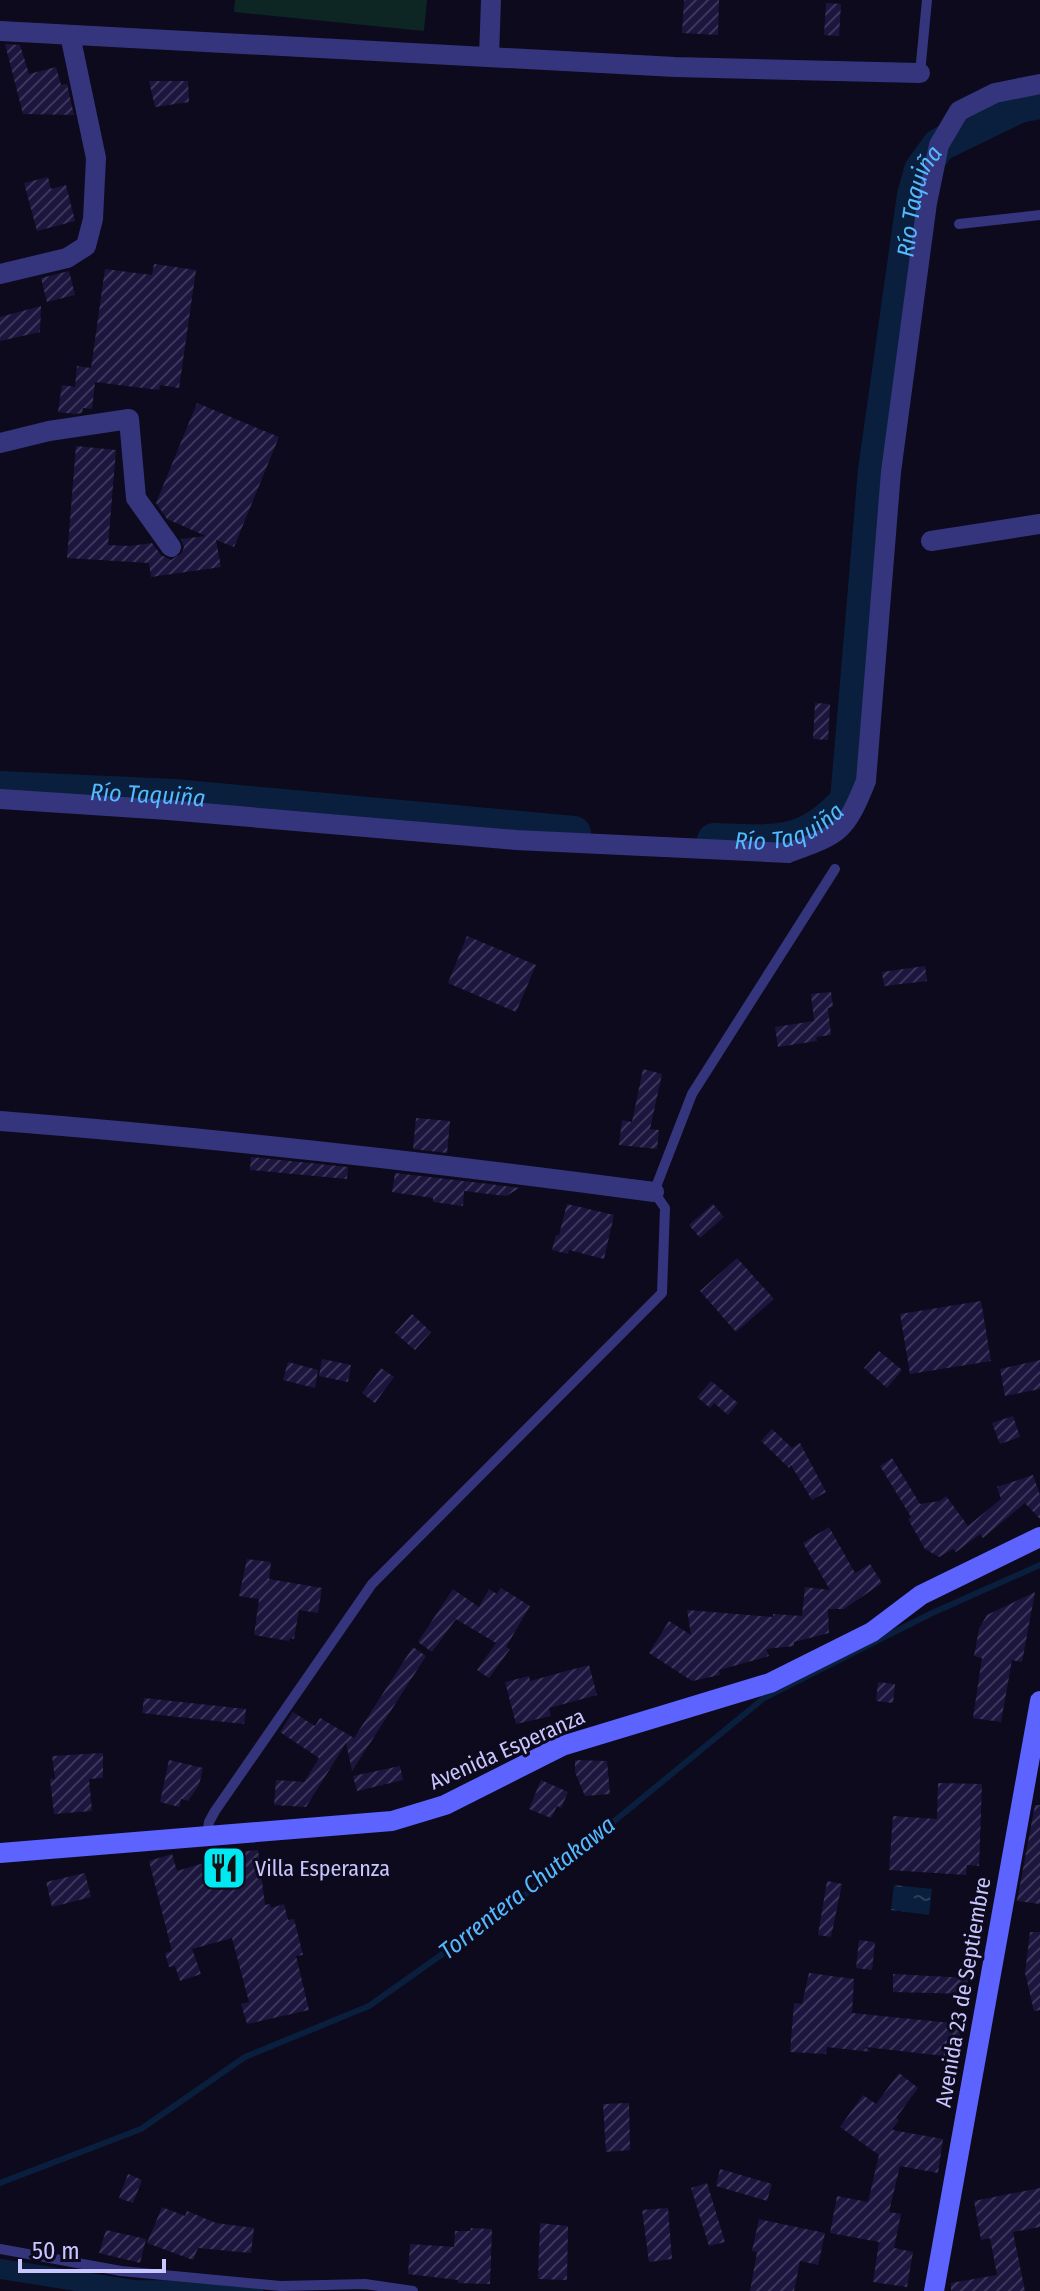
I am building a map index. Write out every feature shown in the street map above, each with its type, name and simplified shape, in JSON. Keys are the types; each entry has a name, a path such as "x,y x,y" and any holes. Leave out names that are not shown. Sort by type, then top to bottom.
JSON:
{"main road":[{"name":"Avenida Esperanza","path":"0,1853 392,1821 445,1805 562,1746 770,1683 872,1632 921,1595 1040,1537"},
{"name":"Avenida 23 de Septiembre","path":"934,2291 1040,1701"}],"street":[{"path":"489,57 491,0"},
{"path":"0,31 675,67 920,73"},
{"path":"0,274 67,258 86,246 93,219 96,158 70,35"},
{"path":"0,799 516,840 740,851 788,853 829,838 842,829 851,817 866,781 891,472 927,203 939,145 959,111 995,93 1040,84"},
{"path":"0,443 49,431 129,419 136,498 171,547"},
{"path":"931,541 1040,524"},
{"path":"0,1121 384,1156 654,1192"}],"lane":[{"path":"920,73 927,0"},
{"path":"959,224 1040,215"},
{"path":"207,1836 215,1811 372,1584 662,1293 665,1208 654,1192 692,1094 835,869"},
{"path":"0,2249 121,2271 281,2286 365,2284 413,2291"}],"green space":[{"path":"235,0 427,0 424,31 234,12"}],"water":[{"path":"894,1885 932,1889 929,1915 891,1910"}],"building":[{"path":"684,0 719,0 718,35 682,33"},
{"path":"826,3 841,4 839,36 824,35"},
{"path":"5,44 20,45 29,74 56,67 61,85 67,84 74,115 23,114"},
{"path":"149,81 188,81 189,102 155,107"},
{"path":"48,177 51,189 66,185 75,221 37,231 24,183"},
{"path":"154,264 196,270 179,388 160,385 159,390 95,382 92,409 83,408 82,413 75,414 58,412 62,385 75,387 77,366 91,368 105,269 152,275"},
{"path":"69,271 75,295 47,302 41,278"},
{"path":"41,306 40,332 0,341 0,317"},
{"path":"197,403 279,437 234,547 216,540 221,567 151,577 149,563 67,558 76,446 116,450 108,545 152,543 161,555 171,560 182,553 184,547 181,539 206,536 167,519 156,503"},
{"path":"815,703 830,704 828,740 813,739"},
{"path":"467,936 536,965 516,1012 448,983"},
{"path":"925,966 927,981 884,986 882,972"},
{"path":"831,992 833,1007 828,1008 831,1035 816,1037 817,1041 778,1047 775,1027 814,1021 811,994"},
{"path":"643,1069 662,1074 650,1129 659,1130 657,1149 619,1145 622,1120 632,1122"},
{"path":"416,1118 450,1121 447,1153 413,1149"},
{"path":"251,1157 348,1167 347,1179 250,1170"},
{"path":"395,1173 520,1188 506,1196 464,1191 463,1206 392,1192"},
{"path":"567,1204 614,1215 604,1259 569,1250 568,1254 552,1250"},
{"path":"713,1204 724,1217 700,1238 689,1225"},
{"path":"737,1258 774,1299 736,1332 700,1291"},
{"path":"981,1301 991,1361 910,1374 900,1314"},
{"path":"412,1314 431,1332 415,1350 395,1333"},
{"path":"879,1351 902,1370 887,1388 864,1368"},
{"path":"322,1359 351,1365 348,1382 319,1376"},
{"path":"1040,1360 1040,1389 1005,1396 1000,1369"},
{"path":"288,1362 318,1370 315,1388 283,1380"},
{"path":"381,1368 394,1377 375,1403 362,1393"},
{"path":"711,1381 738,1403 728,1415 714,1403 710,1408 697,1397"},
{"path":"1013,1416 1020,1437 1000,1444 992,1423"},
{"path":"772,1429 792,1448 800,1443 826,1492 812,1500 791,1465 789,1468 761,1441"},
{"path":"892,1458 920,1504 940,1501 946,1496 968,1526 1001,1499 997,1487 1033,1475 1040,1495 1040,1519 1025,1503 983,1538 980,1534 956,1552 953,1549 939,1557 925,1549 908,1519 911,1517 880,1466"},
{"path":"829,1527 855,1573 870,1564 882,1583 844,1609 828,1609 829,1633 794,1642 794,1646 766,1649 769,1656 719,1670 720,1675 692,1681 649,1653 669,1621 691,1635 687,1610 773,1617 773,1614 802,1616 805,1587 830,1590 803,1543"},
{"path":"247,1559 271,1562 269,1579 322,1588 318,1613 299,1610 294,1639 290,1638 289,1641 254,1635 259,1599 239,1596"},
{"path":"501,1588 530,1606 506,1647 510,1649 489,1678 477,1670 496,1643 456,1619 432,1652 418,1642 453,1589 479,1607 489,1589 497,1594"},
{"path":"1035,1592 1022,1662 1012,1660 1001,1722 973,1718 982,1658 974,1656 979,1629 987,1615"},
{"path":"413,1647 426,1656 352,1771 346,1743 306,1807 274,1805 276,1780 304,1782 319,1758 280,1732 293,1712 315,1726 320,1718 354,1738"},
{"path":"589,1665 597,1695 549,1708 551,1716 516,1724 505,1682 529,1676 530,1681"},
{"path":"878,1682 895,1684 893,1703 876,1701"},
{"path":"144,1698 246,1709 244,1724 142,1713"},
{"path":"103,1753 103,1778 89,1779 92,1811 54,1814 50,1779 55,1779 52,1756"},
{"path":"169,1760 203,1768 199,1785 188,1801 181,1799 179,1807 160,1802"},
{"path":"575,1760 607,1761 610,1794 585,1796 575,1772"},
{"path":"400,1766 403,1780 357,1791 353,1776"},
{"path":"541,1780 568,1792 561,1808 557,1806 551,1818 529,1809"},
{"path":"938,1783 982,1784 979,1866 967,1865 966,1875 889,1870 893,1816 937,1819"},
{"path":"1035,1805 1040,1805 1040,1904 1017,1901"},
{"path":"258,1850 265,1905 270,1904 271,1908 284,1904 288,1920 294,1919 303,1955 296,1956 309,2010 247,2024 241,2004 249,2002 232,1938 192,1949 201,1974 180,1981 175,1966 169,1967 165,1953 172,1951 149,1861 172,1854 177,1871 214,1860 216,1854"},
{"path":"85,1873 91,1897 52,1907 46,1882"},
{"path":"827,1881 842,1884 831,1937 818,1935"},
{"path":"1030,1932 1040,1932 1040,2010 1034,2011 1025,1973"},
{"path":"859,1940 875,1942 872,1970 856,1968"},
{"path":"809,1973 854,1979 852,2013 961,2024 959,2050 946,2049 945,2056 865,2047 871,2052 827,2047 826,2054 790,2052 794,2003 802,2004"},
{"path":"893,1974 968,1978 968,1994 893,1992"},
{"path":"899,2073 918,2088 896,2118 899,2120 892,2130 943,2139 938,2173 900,2166 889,2212 901,2214 894,2248 913,2252 907,2287 873,2282 879,2242 830,2233 837,2196 868,2202 879,2155 840,2127 863,2095 876,2104"},
{"path":"629,2103 630,2150 606,2152 603,2104"},
{"path":"720,2169 772,2184 767,2201 716,2186"},
{"path":"128,2174 142,2180 133,2203 119,2198"},
{"path":"707,2183 725,2242 709,2246 691,2188"},
{"path":"1040,2188 1040,2227 1013,2232 1025,2291 951,2291 951,2283 997,2275 990,2238 981,2240 974,2201"},
{"path":"162,2207 185,2216 187,2211 216,2223 254,2228 251,2253 198,2248 193,2260 147,2243"},
{"path":"668,2208 672,2259 649,2262 642,2210"},
{"path":"759,2219 825,2233 818,2265 800,2261 794,2291 750,2291 757,2252 752,2251"},
{"path":"540,2223 568,2226 567,2280 538,2279"},
{"path":"471,2228 492,2229 490,2284 458,2283 458,2280 408,2274 410,2244 454,2247 455,2231 470,2231"},
{"path":"106,2230 146,2239 140,2263 99,2253"}],"waterway":[{"name":"Río Taquiña","path":"714,840 787,839 817,827 847,800 875,470 914,195 921,170 939,145 1019,106 1040,102"},
{"name":"Río Taquiña","path":"0,788 175,796 574,833"},
{"name":"Torrentera Chutakawa","path":"0,2183 141,2129 245,2057 369,2006 516,1902 764,1698 930,1614 1040,1565"},
{"path":"0,2269 133,2290 253,2291"}],"place":[{"name":"Villa Esperanza","path":"224,1868"}]}
